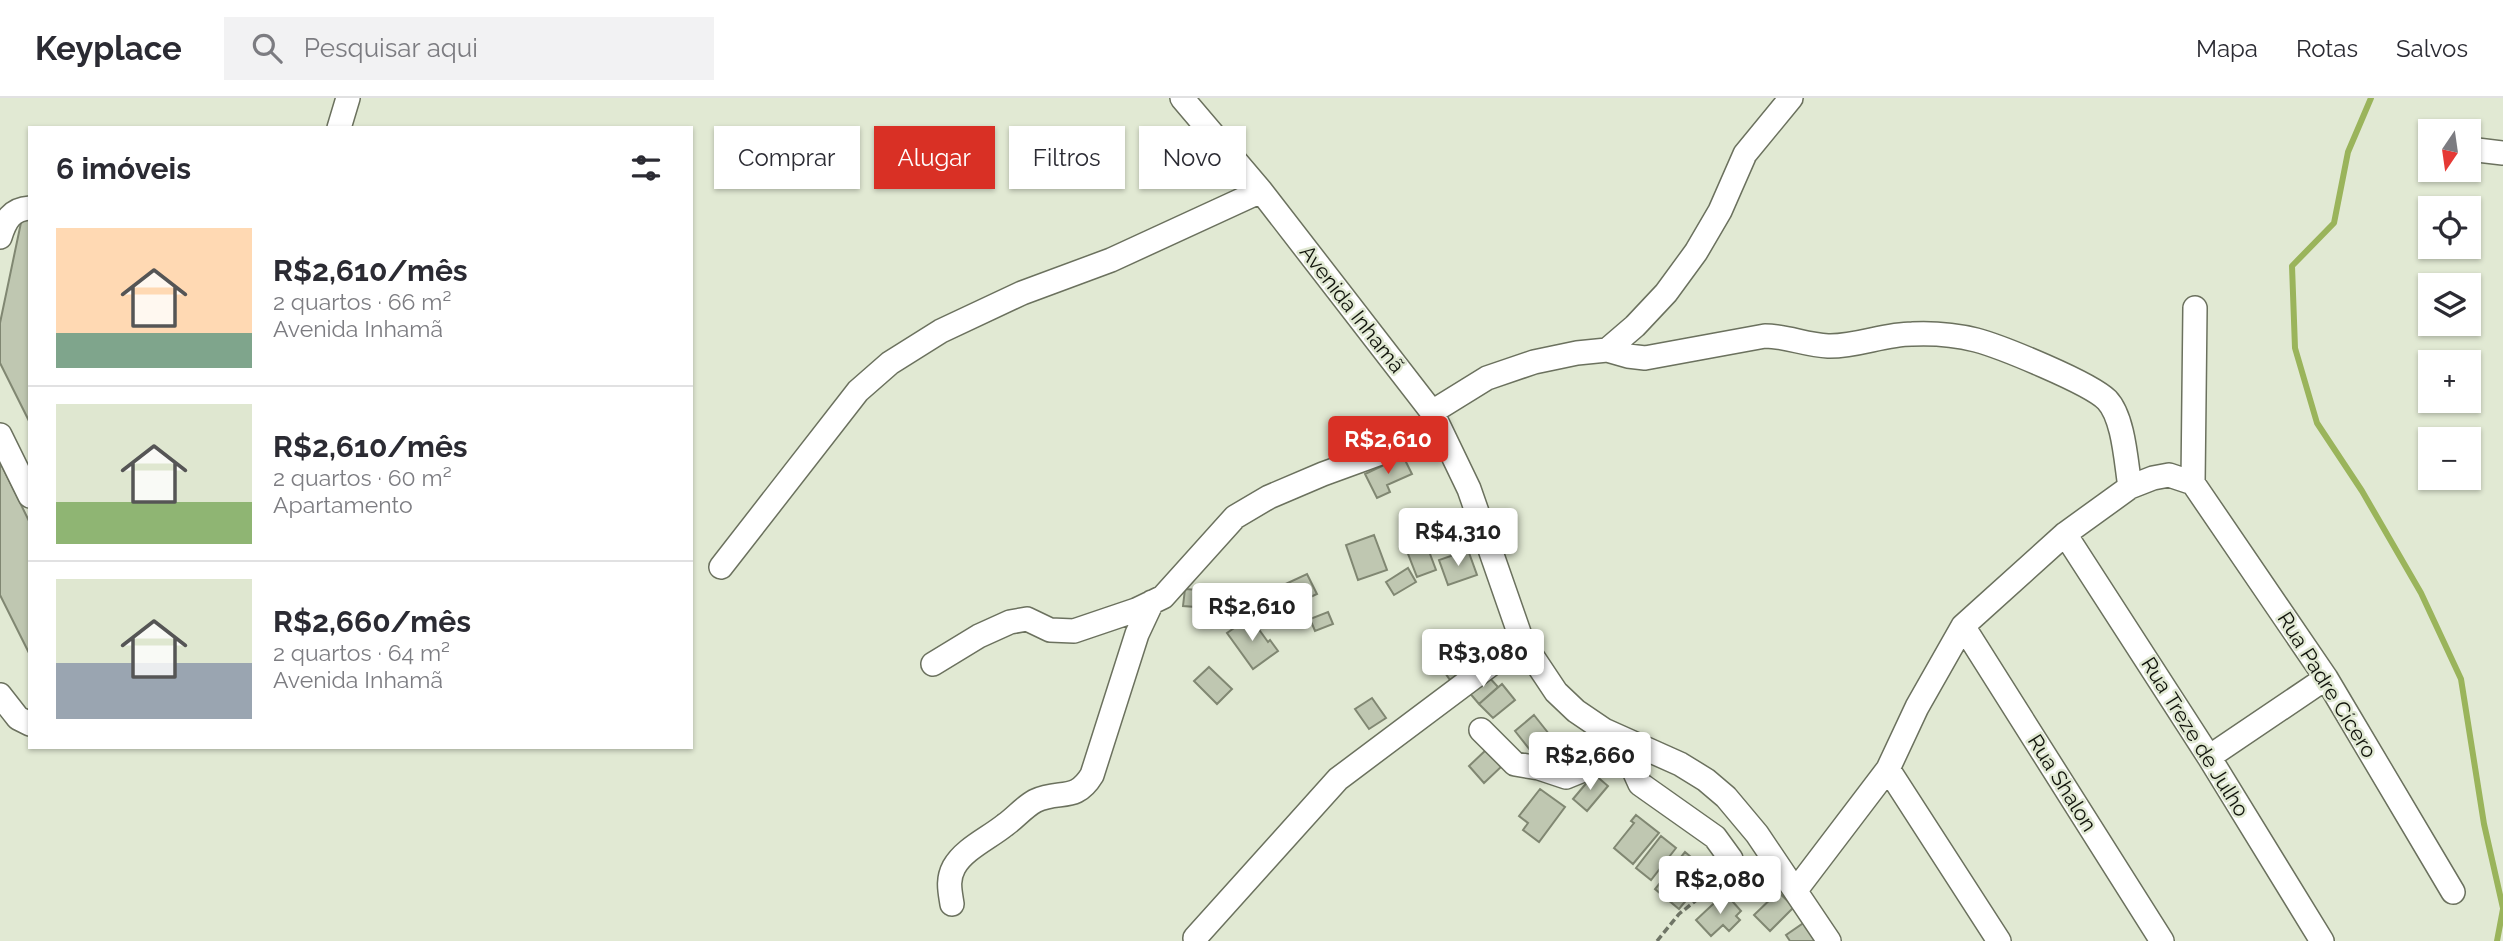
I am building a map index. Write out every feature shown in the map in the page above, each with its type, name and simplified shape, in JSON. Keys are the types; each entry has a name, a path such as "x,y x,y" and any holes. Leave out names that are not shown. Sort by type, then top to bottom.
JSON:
{"street":[{"path":"340,126 348,98"},
{"name":"Avenida Inhamã","path":"1182,98 1261,191 1437,422 1469,489 1522,641 1556,692 1576,711 1636,756 1680,764 1706,780 1726,797 1765,845 1829,941"},
{"path":"1607,350 1667,293 1684,270 1720,211 1745,154 1791,98"},
{"path":"2482,151 2503,153"},
{"path":"721,567 858,391 890,363 941,331 1022,293 1111,260 1261,191"},
{"path":"0,237 13,212 28,208"},
{"path":"1796,890 1888,769 1917,707 1963,626 2065,534 2130,487 2169,475 2182,477 2193,483 2195,308"},
{"path":"933,664 979,636 1010,622 1027,619 1051,630 1074,631 1163,597 1235,517 1269,496 1437,422 1487,378 1535,362 1577,353 1607,350 1645,358 1765,336 1781,336 1827,346 1849,345 1909,334 1936,334 1976,340 2048,368 2108,401 2116,415 2130,487"},
{"path":"0,435 28,492"},
{"name":"Rua Padre Cícero","path":"2193,483 2326,678 2453,892"},
{"name":"Rua Treze de Julho","path":"2065,534 2209,757 2322,941"},
{"path":"952,904 949,881 955,865 972,849 1032,802 1084,788 1092,775 1137,634 1152,602"},
{"name":"Rua Shalon","path":"1963,626 2162,941"},
{"path":"1195,939 1338,779 1522,641"},
{"path":"2209,757 2326,678"},
{"path":"0,695 18,719 28,723"},
{"path":"1481,730 1515,764 1566,777 1610,759 1636,756 1640,784 1715,836 1731,859 1733,878"},
{"path":"1888,769 1999,941"},
{"path":"1723,848 1765,845"}],"path":[{"path":"1657,941 1679,915 1733,878"}],"building":[{"path":"23,213 28,214 28,419 0,363 0,323"},
{"path":"1403,456 1412,474 1387,485 1390,492 1377,498 1365,474"},
{"path":"0,462 28,519 28,651 0,595"},
{"path":"1374,535 1387,570 1358,580 1346,545"},
{"path":"1424,538 1436,570 1417,577 1405,546"},
{"path":"1468,550 1477,575 1448,585 1439,560"},
{"path":"1408,568 1416,582 1394,595 1386,582"},
{"path":"1307,574 1317,594 1289,607 1279,587"},
{"path":"1185,589 1211,591 1209,608 1183,606"},
{"path":"1328,612 1333,624 1315,631 1310,619"},
{"path":"1250,617 1278,651 1253,669 1227,633"},
{"path":"1464,643 1477,661 1450,680 1437,661"},
{"path":"1209,667 1232,689 1217,704 1194,681"},
{"path":"1487,675 1498,687 1479,704 1468,691"},
{"path":"1502,684 1515,700 1493,718 1479,704"},
{"path":"1372,698 1386,718 1369,729 1355,709"},
{"path":"1534,715 1553,739 1534,755 1515,731"},
{"path":"1569,737 1586,751 1571,771 1554,757"},
{"path":"1487,749 1502,766 1484,783 1469,766"},
{"path":"1594,774 1608,786 1587,811 1573,799"},
{"path":"1540,789 1565,807 1539,842 1523,830 1528,823 1519,816"},
{"path":"1636,815 1659,833 1633,864 1614,848 1634,823 1631,821"},
{"path":"1661,836 1676,848 1651,880 1636,868"},
{"path":"1685,852 1710,873 1716,866 1721,871 1708,887 1702,881 1679,909 1655,889"},
{"path":"1778,892 1794,907 1770,931 1754,915"},
{"path":"1725,893 1741,911 1736,916 1740,920 1729,931 1723,925 1711,936 1696,920"},
{"path":"1805,922 1818,941 1790,941 1786,935"}],"waterway":[{"path":"2371,98 2348,152 2334,223 2292,266 2295,348 2317,423 2362,491 2421,593 2461,679 2484,824 2503,908"},
{"path":"2497,941 2503,909"}]}
